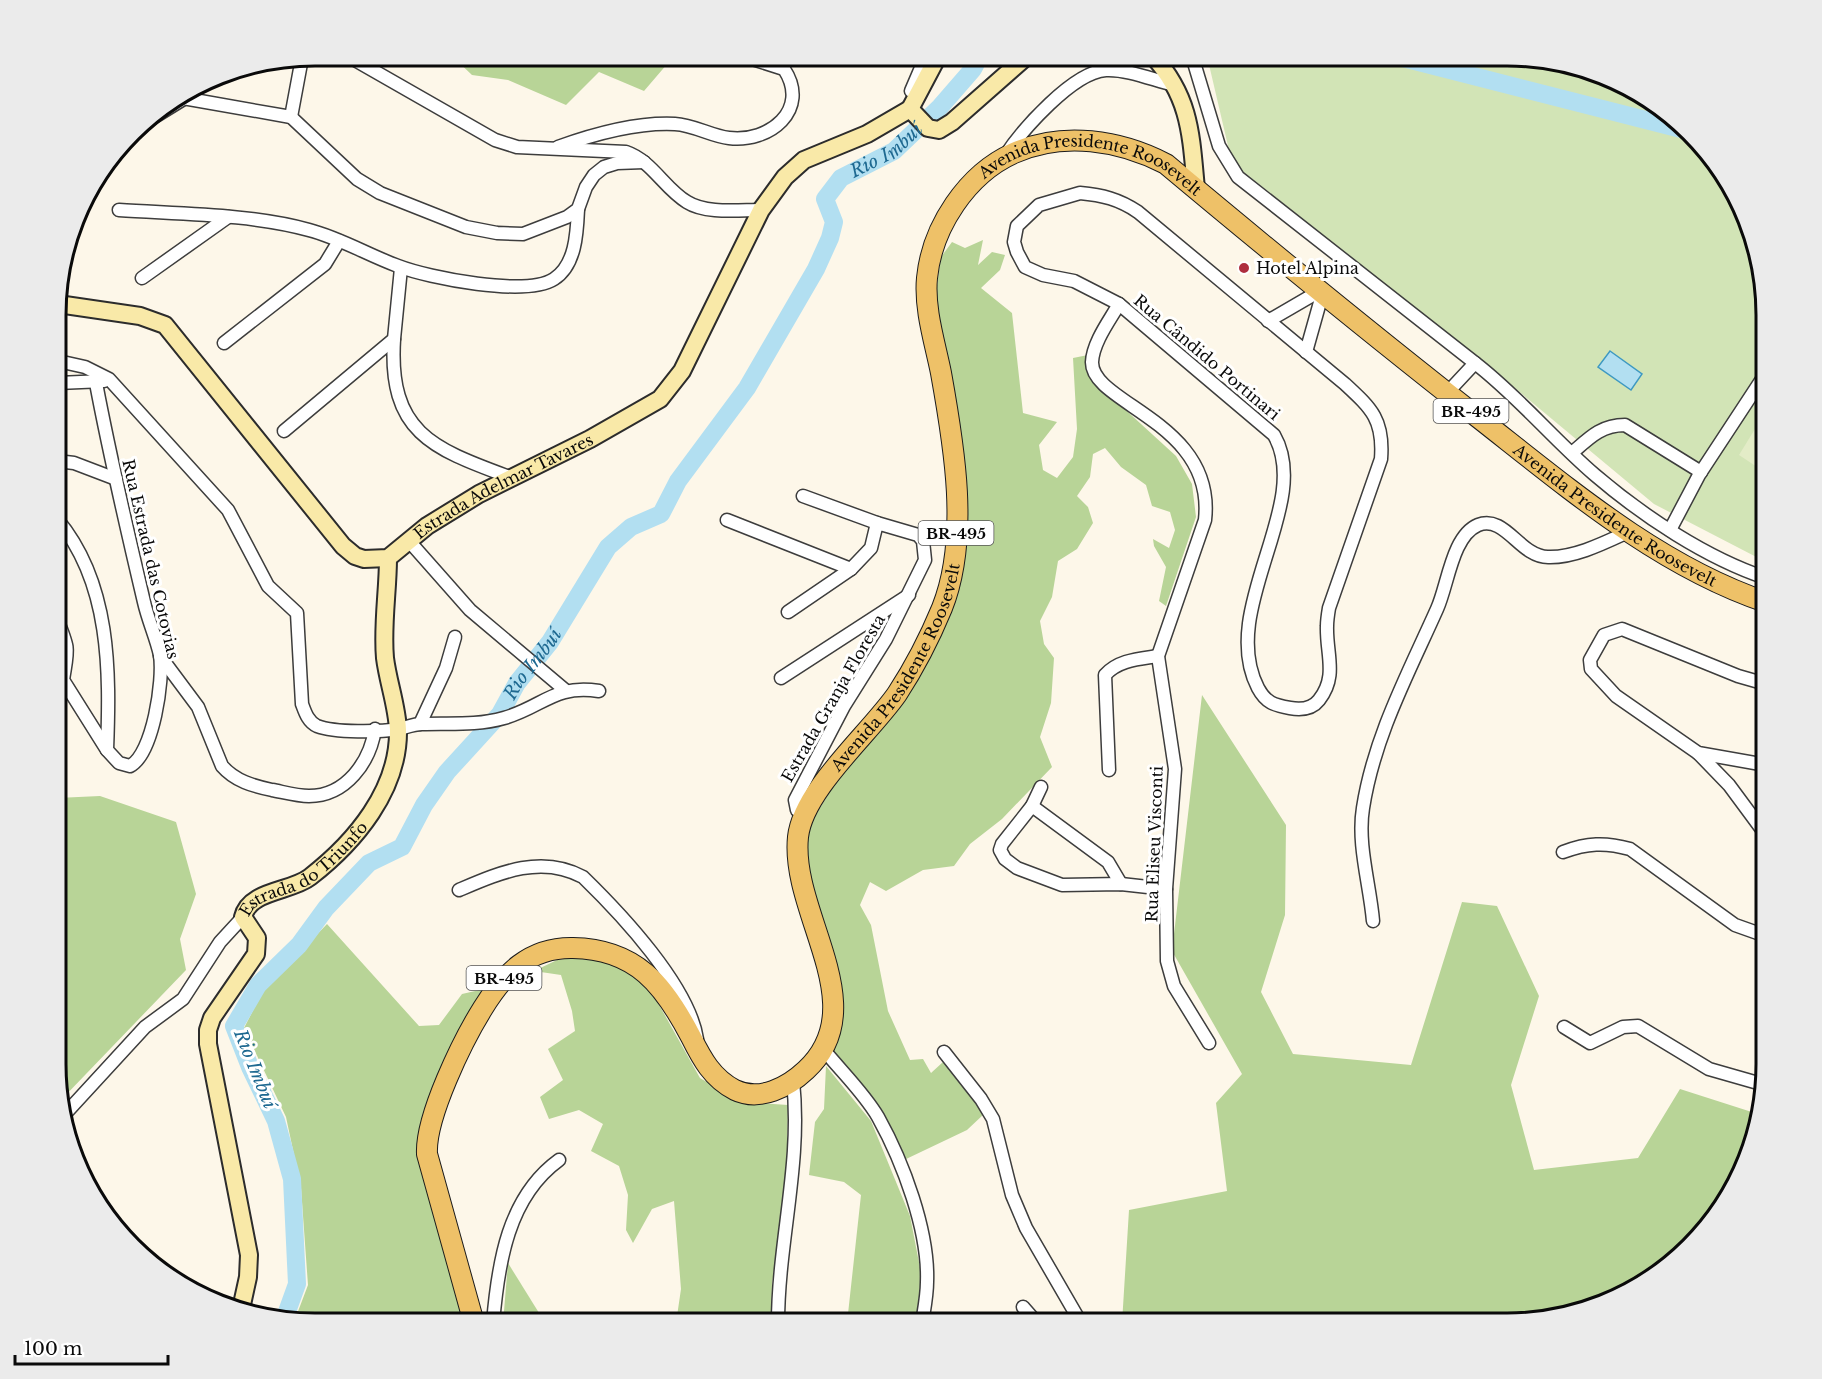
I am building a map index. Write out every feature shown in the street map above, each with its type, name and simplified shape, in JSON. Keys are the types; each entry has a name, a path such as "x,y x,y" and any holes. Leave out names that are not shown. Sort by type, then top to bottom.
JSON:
{"main road":[{"name":"Avenida Presidente Roosevelt","path":"793,1081 824,1050 834,1023 834,994 796,863 798,830 805,814 827,779 896,695 944,604 953,566 956,486 951,429 928,309 927,280 932,252 954,206 971,183 1005,157 1024,148 1071,140 1101,142 1141,151 1166,164 1320,294 1540,466 1630,531 1713,580 1756,598"},
{"name":"BR-495","path":"471,1313 428,1154 427,1142 436,1110 467,1038 498,985 512,969 538,953 562,947 593,948 638,967 656,981 674,1005 708,1069 721,1082 740,1092 766,1093 793,1081"}],"street":[{"path":"366,66 495,140 517,147 548,150 611,149 637,156 688,203 704,208 761,210"},
{"path":"548,150 582,138 637,127 676,124 726,138 740,139 771,129 783,122 790,111 793,86 784,69 775,66"},
{"path":"918,118 911,90 922,66"},
{"path":"918,118 935,66"},
{"name":"Estrada Adelmar Tavares","path":"388,558 462,505 590,439 646,408 668,392 682,371 761,210 785,177 804,160 867,134 918,118 939,130 952,122 1016,66"},
{"path":"1160,66 1187,110 1191,129 1196,189"},
{"path":"1195,66 1219,146 1238,177 1510,393 1595,475 1670,530 1756,573"},
{"path":"291,117 300,67"},
{"path":"1005,157 1017,138 1089,75 1107,70 1174,86"},
{"path":"191,99 291,117 357,179 380,193 465,227 496,233 523,234 567,217 578,208"},
{"path":"119,210 228,217 309,230 401,268 474,283 518,288 536,287 555,279 567,263 576,241 578,208 586,187 594,175 604,167 644,162"},
{"name":"Rua Cândido Portinari","path":"1080,193 1104,195 1125,203 1268,321 1365,403 1378,420 1383,436 1381,459 1374,482 1329,608 1326,627 1331,678 1325,692 1314,706 1298,710 1270,704 1262,696 1254,681 1248,641 1256,594 1281,504 1285,467 1281,447 1266,426 1119,304 1074,281 1043,275 1025,267 1014,242 1017,226 1028,213 1039,205 1080,193"},
{"path":"142,278 228,217"},
{"path":"224,343 324,264 339,241"},
{"path":"401,268 394,339 393,381 399,398 419,434 453,456 512,478"},
{"path":"1268,321 1320,294"},
{"path":"1306,352 1320,294"},
{"name":"Rua Eliseu Visconti","path":"1119,304 1096,348 1092,363 1094,369 1104,383 1183,445 1196,462 1207,499 1204,520 1158,656 1175,770 1167,889 1167,961 1174,986 1209,1043"},
{"path":"67,305 140,316 165,325 343,546 355,556 364,559 388,558"},
{"path":"285,431 394,339"},
{"path":"66,363 85,367 109,379 228,510 268,586 297,613 302,704 307,717 314,725 329,730 398,729 420,724 483,723 507,718 565,690 579,688 599,691"},
{"path":"1447,393 1474,363"},
{"path":"66,383 96,383 109,379"},
{"name":"Rua Estrada das Cotovias","path":"96,383 145,607 160,656 160,686 153,720 138,762 125,766 107,750"},
{"path":"1670,530 1701,472 1756,388"},
{"path":"1572,453 1600,429 1611,425 1625,425 1701,472"},
{"path":"66,462 116,479"},
{"path":"781,678 910,594 925,560 923,541 918,535 802,496"},
{"path":"727,520 850,569"},
{"path":"788,612 850,569 871,548 878,523"},
{"path":"1373,921 1361,828 1368,784 1382,736 1407,671 1447,586 1458,546 1474,526 1485,523 1494,524 1503,529 1532,554 1548,557 1595,546 1630,531"},
{"path":"66,533 84,562 98,600 106,642 107,750"},
{"path":"409,541 462,603 565,690"},
{"name":"Estrada do Triunfo","path":"243,1302 248,1277 249,1255 208,1044 212,1018 255,954 257,938 243,917 249,906 258,898 294,887 310,877 353,838 368,820 387,781 398,729 385,658 388,558"},
{"name":"Estrada Granja Floresta","path":"805,814 797,810 795,800 805,776 910,594"},
{"path":"1756,681 1622,629 1604,636 1590,660 1591,669 1616,696 1698,753 1729,785 1756,821"},
{"path":"420,724 446,668 455,637"},
{"path":"66,642 68,658 66,664"},
{"path":"160,656 198,707 222,766 229,774 244,783 306,797 326,793 352,778 364,766 372,749 375,729"},
{"path":"1109,770 1105,675 1111,667 1158,656"},
{"path":"66,692 107,750"},
{"path":"1698,753 1756,763"},
{"path":"1041,787 1032,806 1002,844 1000,850 1005,859 1033,876 1062,885 1121,884 1167,889"},
{"path":"1032,806 1108,862 1121,884"},
{"path":"1563,852 1591,844 1611,843 1629,849 1735,925 1756,932"},
{"path":"459,890 494,875 522,867 568,869 583,877 646,947 680,995 694,1021 699,1052"},
{"path":"70,1108 145,1026 183,999 220,942 243,917"},
{"path":"1564,1027 1590,1043 1623,1028 1638,1026 1709,1069 1755,1082"},
{"path":"824,1050 877,1116 899,1161 918,1216 923,1245 927,1281 923,1313"},
{"path":"944,1052 981,1099 993,1119 1012,1195 1026,1228 1075,1313"},
{"path":"778,1313 778,1286 796,1147 793,1081"},
{"path":"494,1313 504,1246 515,1212 537,1180 559,1160"},
{"path":"1023,1307 1028,1313"}],"green space":[{"path":"463,66 665,66 644,91 599,72 566,105 508,80 472,75"},
{"path":"1209,66 1507,66 1539,68 1587,79 1645,108 1683,139 1714,177 1737,220 1748,251 1754,283 1756,315 1756,557 1654,504 1474,354 1232,163"},
{"path":"983,240 978,265 992,252 1005,255 1000,270 981,288 1012,313 1023,413 1057,422 1039,445 1043,470 1057,478 1073,457 1077,429 1073,358 1088,355 1106,392 1176,456 1192,484 1196,517 1166,606 1159,601 1166,567 1154,546 1153,539 1169,548 1175,530 1170,512 1152,506 1146,485 1121,467 1105,448 1093,454 1090,477 1077,496 1088,507 1093,523 1077,549 1058,561 1052,597 1040,621 1044,644 1054,658 1051,703 1040,737 1052,767 1002,819 970,844 954,866 923,870 886,891 870,882 860,905 871,925 888,1011 910,1060 923,1059 931,1073 943,1062 984,1114 967,1130 904,1160 830,1049 841,1020 804,868 810,824 838,779 904,701 943,631 959,580 963,501 960,426 937,322 936,292 941,257 952,242 965,248"},
{"path":"1756,427 1756,466 1739,455"},
{"path":"1202,695 1286,825 1285,915 1261,992 1293,1054 1411,1065 1462,902 1497,906 1539,996 1511,1085 1534,1170 1638,1158 1680,1089 1751,1112 1743,1144 1723,1188 1683,1240 1631,1280 1571,1305 1539,1311 1507,1313 1123,1313 1129,1210 1227,1191 1216,1103 1242,1074 1172,951"},
{"path":"100,796 176,822 196,894 180,939 186,970 68,1093 66,1064 66,798"},
{"path":"327,924 419,1026 439,1025 462,994 484,989 419,1137 463,1313 298,1312 308,1285 301,1188 286,1117 244,1028 263,991"},
{"path":"592,955 625,968 648,985 700,1078 741,1102 788,1105 786,1184 772,1284 771,1313 677,1313 681,1289 674,1201 652,1209 633,1243 626,1230 628,1195 619,1166 591,1151 603,1124 579,1110 549,1119 540,1097 563,1080 548,1049 575,1031 572,1011 561,975 534,971 557,960"},
{"path":"826,1066 871,1121 910,1216 922,1278 917,1313 848,1313 861,1195 844,1182 809,1175 815,1122 824,1109"},
{"path":"508,1263 539,1313 504,1313"}],"water":[{"path":"1610,351 1642,374 1631,390 1598,367"}],"waterway":[{"name":"Rio Imbuí","path":"287,1311 297,1284 292,1179 276,1121 250,1067 234,1026 258,985 299,945 326,908 369,863 402,847 424,805 447,772 500,714 517,683 550,642 608,547 631,527 661,514 678,481 747,388 816,269 830,238 834,222 825,199 841,178 894,151 940,107 975,66"},
{"path":"1434,66 1668,126"}],"place":[{"name":"Hotel Alpina","path":"1244,268"}]}
